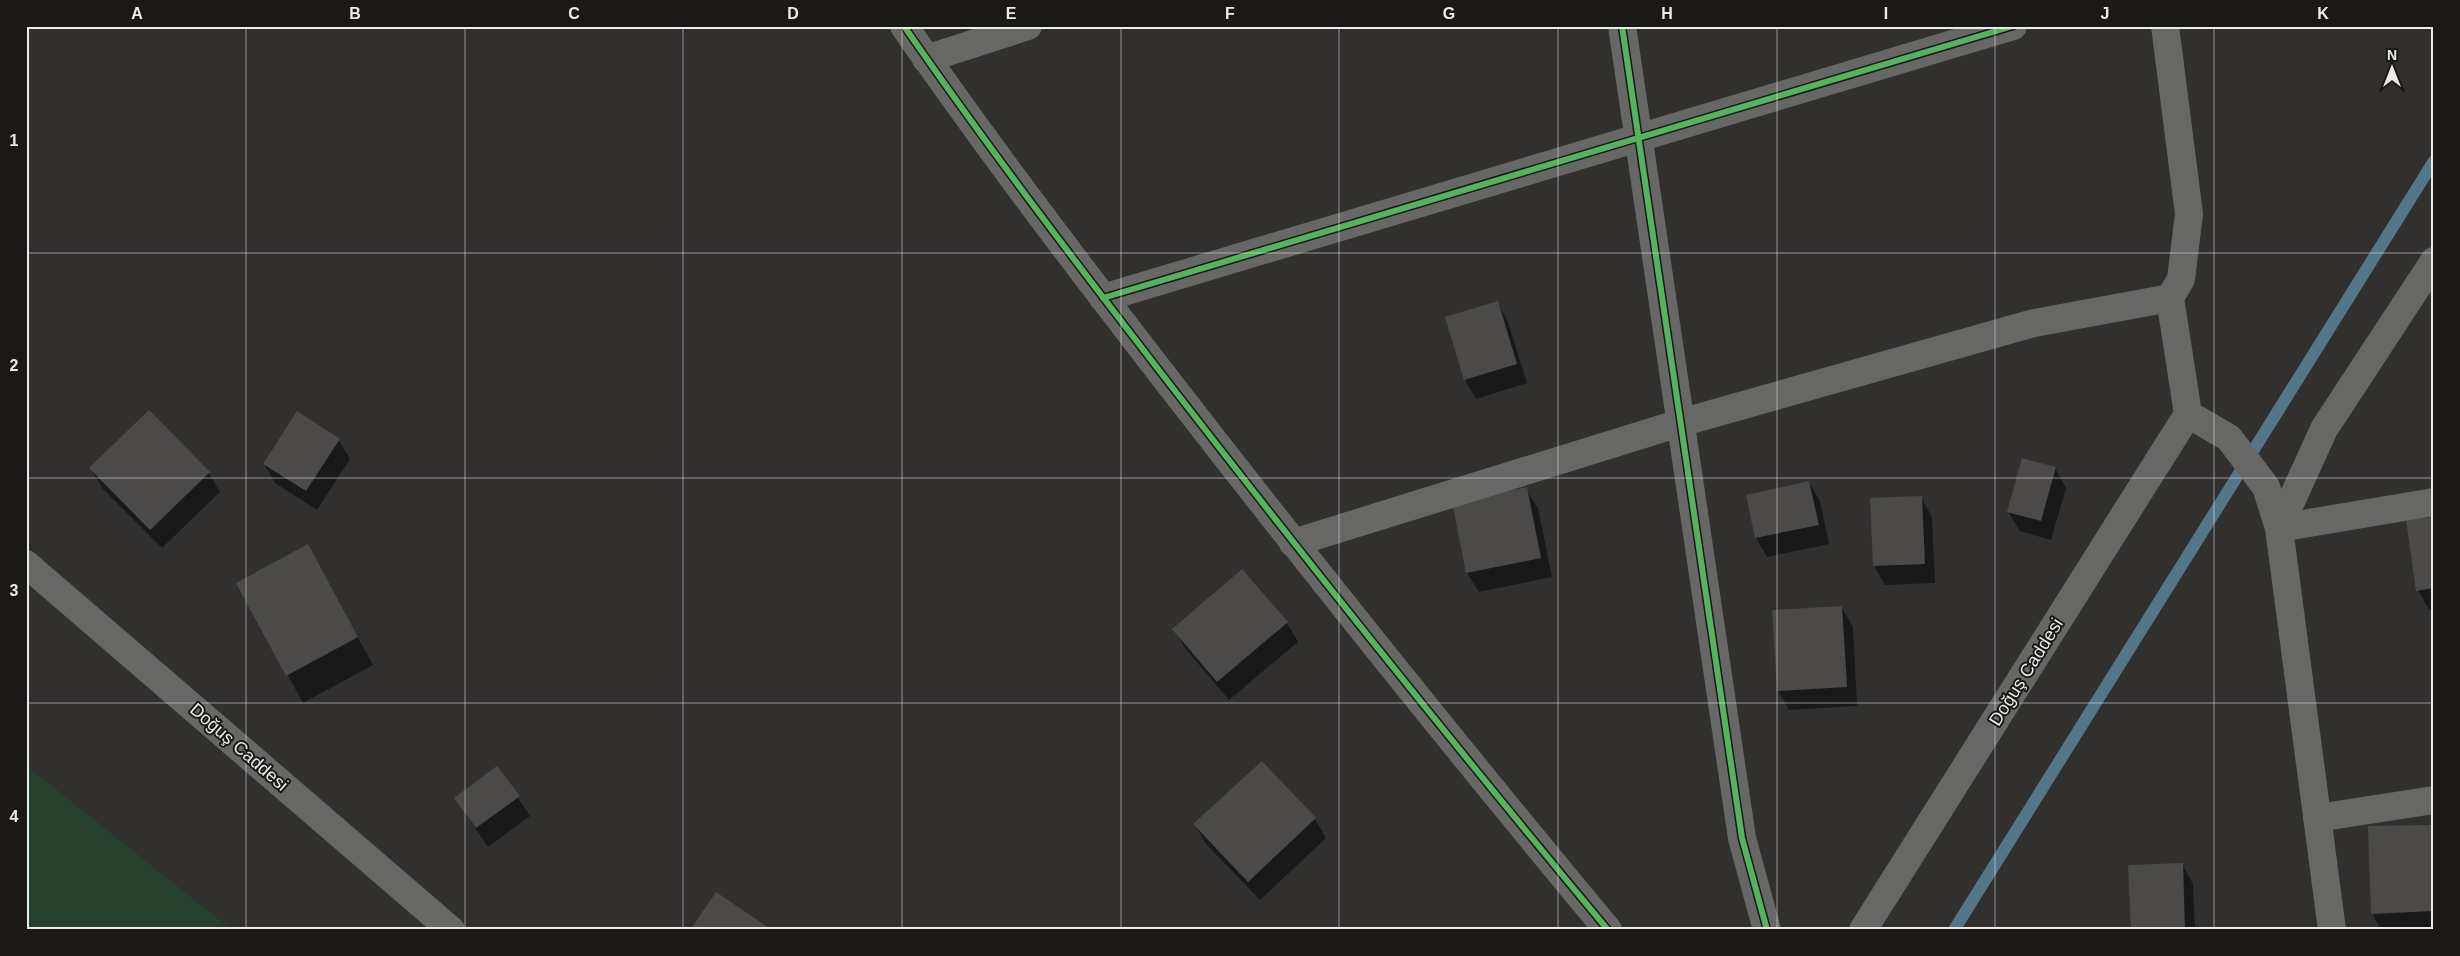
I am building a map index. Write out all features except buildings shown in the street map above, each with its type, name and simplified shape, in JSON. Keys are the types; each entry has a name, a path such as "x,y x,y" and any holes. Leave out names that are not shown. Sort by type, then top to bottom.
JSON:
{"street":[{"path":"904,26 1103,298 1293,544 1448,739 1608,930"},
{"path":"926,58 1028,26"},
{"path":"1622,26 1742,838 1767,930"},
{"path":"1103,298 2013,26"},
{"path":"2165,26 2189,214 2181,279 2170,298 2188,414 2230,438 2266,487 2279,528 2332,930"},
{"path":"2279,528 2324,429 2434,261"},
{"path":"1293,544 1680,422 2034,323 2170,298"},
{"name":"Doğuş Caddesi","path":"1863,930 2188,414"},
{"path":"2279,528 2434,502"},
{"name":"Doğuş Caddesi","path":"26,564 451,930"},
{"path":"2317,818 2434,800"}],"green space":[{"path":"26,765 232,930 26,930"}],"waterway":[{"path":"1954,930 2434,161"}],"cycle path":[{"path":"904,26 1035,208 1172,387 1387,660 1608,930"},
{"path":"1622,26 1742,838 1767,930"},
{"path":"1103,298 2013,26"}]}
